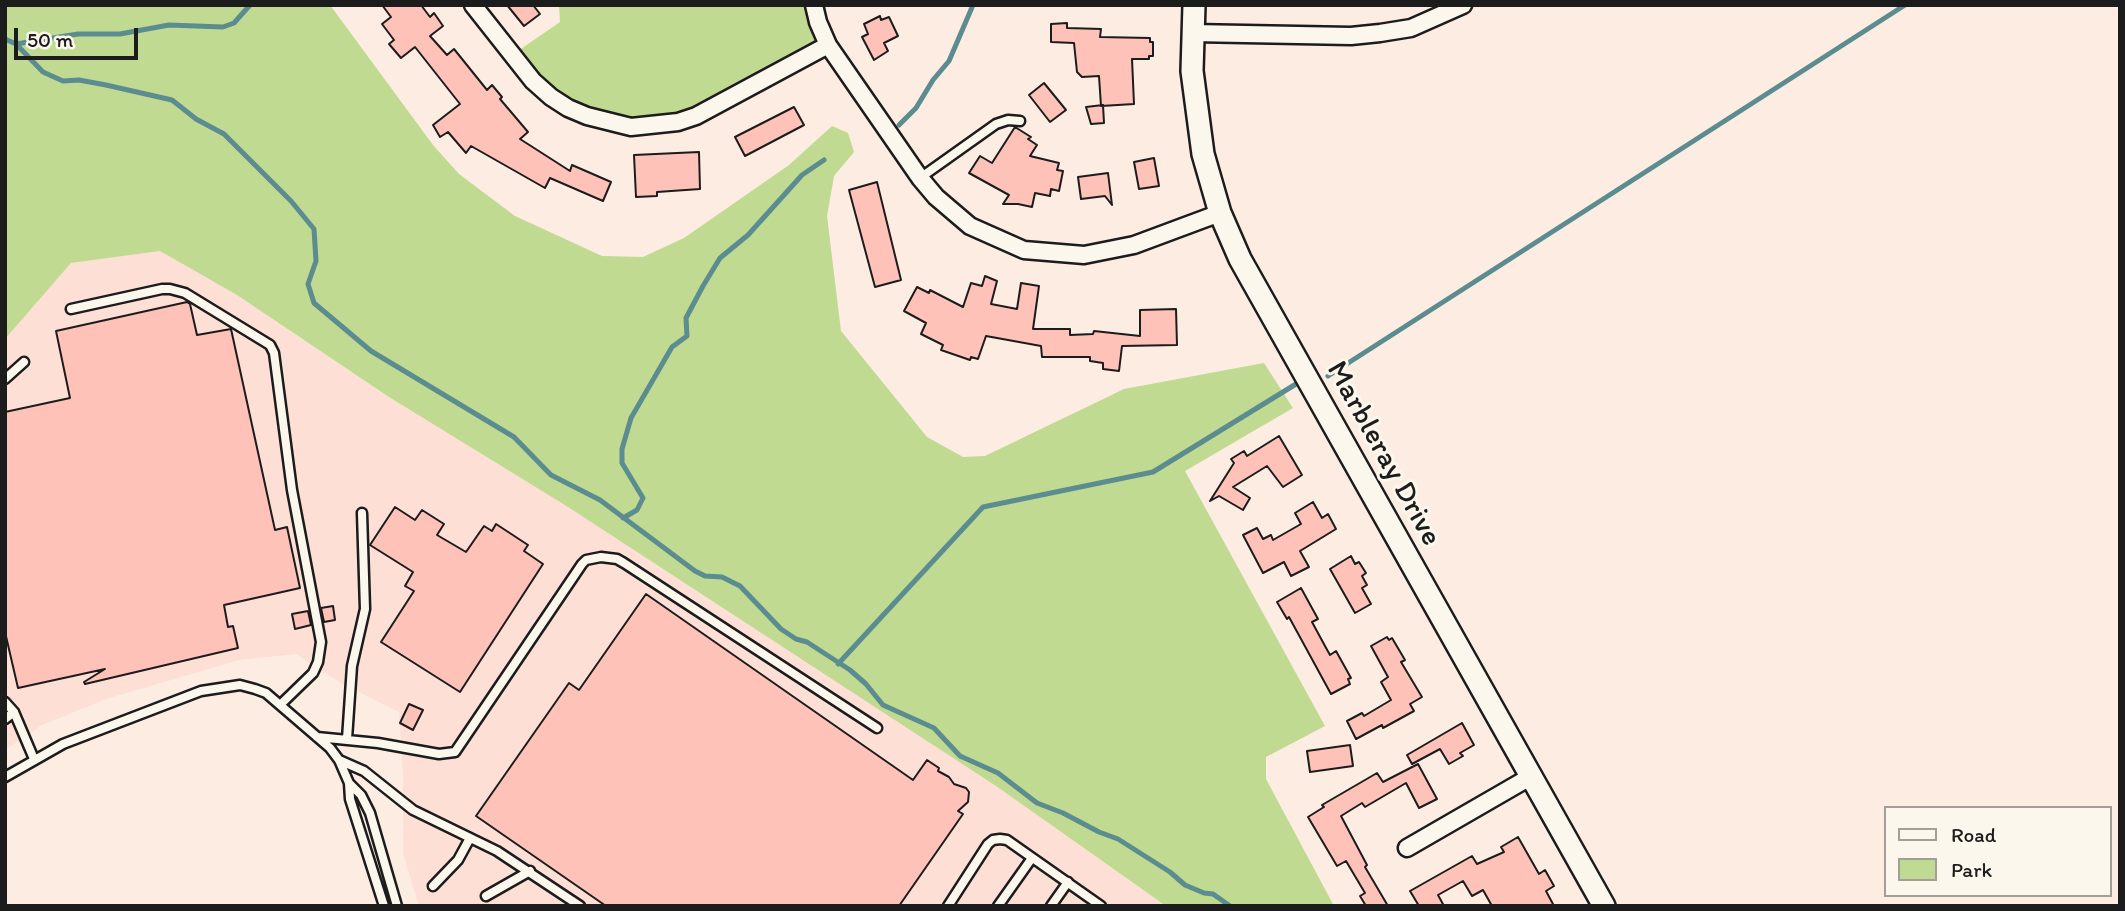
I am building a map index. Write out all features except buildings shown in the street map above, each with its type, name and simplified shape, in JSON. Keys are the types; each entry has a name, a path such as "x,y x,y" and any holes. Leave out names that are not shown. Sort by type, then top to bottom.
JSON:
{"street":[{"path":"473,5 533,81 551,97 587,116 631,127 678,122 696,116 828,45"},
{"path":"814,5 828,45 920,178 944,205 970,226 1024,250 1084,255 1134,245 1220,213"},
{"name":"Marbleray Drive","path":"1194,5 1192,71 1203,154 1220,213 1240,259 1604,906"},
{"path":"1192,33 1351,36 1411,28 1463,5"},
{"path":"1407,848 1530,777"}],"lane":[{"path":"920,178 996,124 1008,120 1020,121"},
{"path":"71,309 170,289 185,293 270,345 274,353 292,490 321,642 313,673 280,705"},
{"path":"5,379 24,362"},
{"path":"346,739 352,666 365,609 362,513"},
{"path":"317,737 439,754 457,750 582,564 586,560 601,557 617,559 624,563 877,728"},
{"path":"5,778 64,744 201,691 240,685 267,693 339,760 349,783 360,795 370,813 397,906"},
{"path":"5,702 14,712 34,760"},
{"path":"5,719 14,712"},
{"path":"339,760 364,771 413,810 530,871 580,906"},
{"path":"349,783 350,799 384,906"},
{"path":"433,886 458,860 470,838"},
{"path":"960,906 950,903 993,840 1007,841 1101,906"},
{"path":"998,906 1032,858"},
{"path":"486,897 530,871"},
{"path":"1051,906 1068,883"}],"shaded area":[{"path":"160,251 237,295 389,397 568,507 996,786 1166,906 419,906 403,853 403,773 399,712 341,683 296,654 239,660 106,699 42,725 5,750 5,339 71,263"}],"green space":[{"path":"5,5 330,5 433,145 459,174 515,216 602,256 643,257 684,238 789,165 832,126 848,133 854,152 834,176 827,216 841,331 927,437 963,457 985,456 1124,389 1264,363 1293,408 1185,471 1325,726 1266,757 1266,779 1334,906 1166,906 996,786 568,507 389,397 237,295 160,251 71,263 5,339"},
{"path":"559,5 811,5 825,44 694,115 655,124 568,107 515,53 560,22"}],"waterway":[{"path":"16,44 78,34 120,34 169,25 223,27 234,23 250,5"},
{"path":"899,125 916,108 933,80 949,61 973,5"},
{"path":"1328,376 1905,5"},
{"path":"5,39 16,44 43,72 63,81 79,80 172,100 196,119 224,134 291,201 314,229 316,261 308,284 314,303 371,351 514,437 551,475 600,500 695,571 705,576 722,577 740,586 781,629 796,639 807,642 850,670 883,705 934,728 960,756 998,773 1037,803 1118,839 1170,872 1185,885 1213,894 1230,906"},
{"path":"623,518 637,510 643,498 622,463 622,449 631,418 672,347 687,336 686,318 703,286 720,258 748,235 802,175 824,160"},
{"path":"838,664 983,507 1153,472 1296,384"}]}
